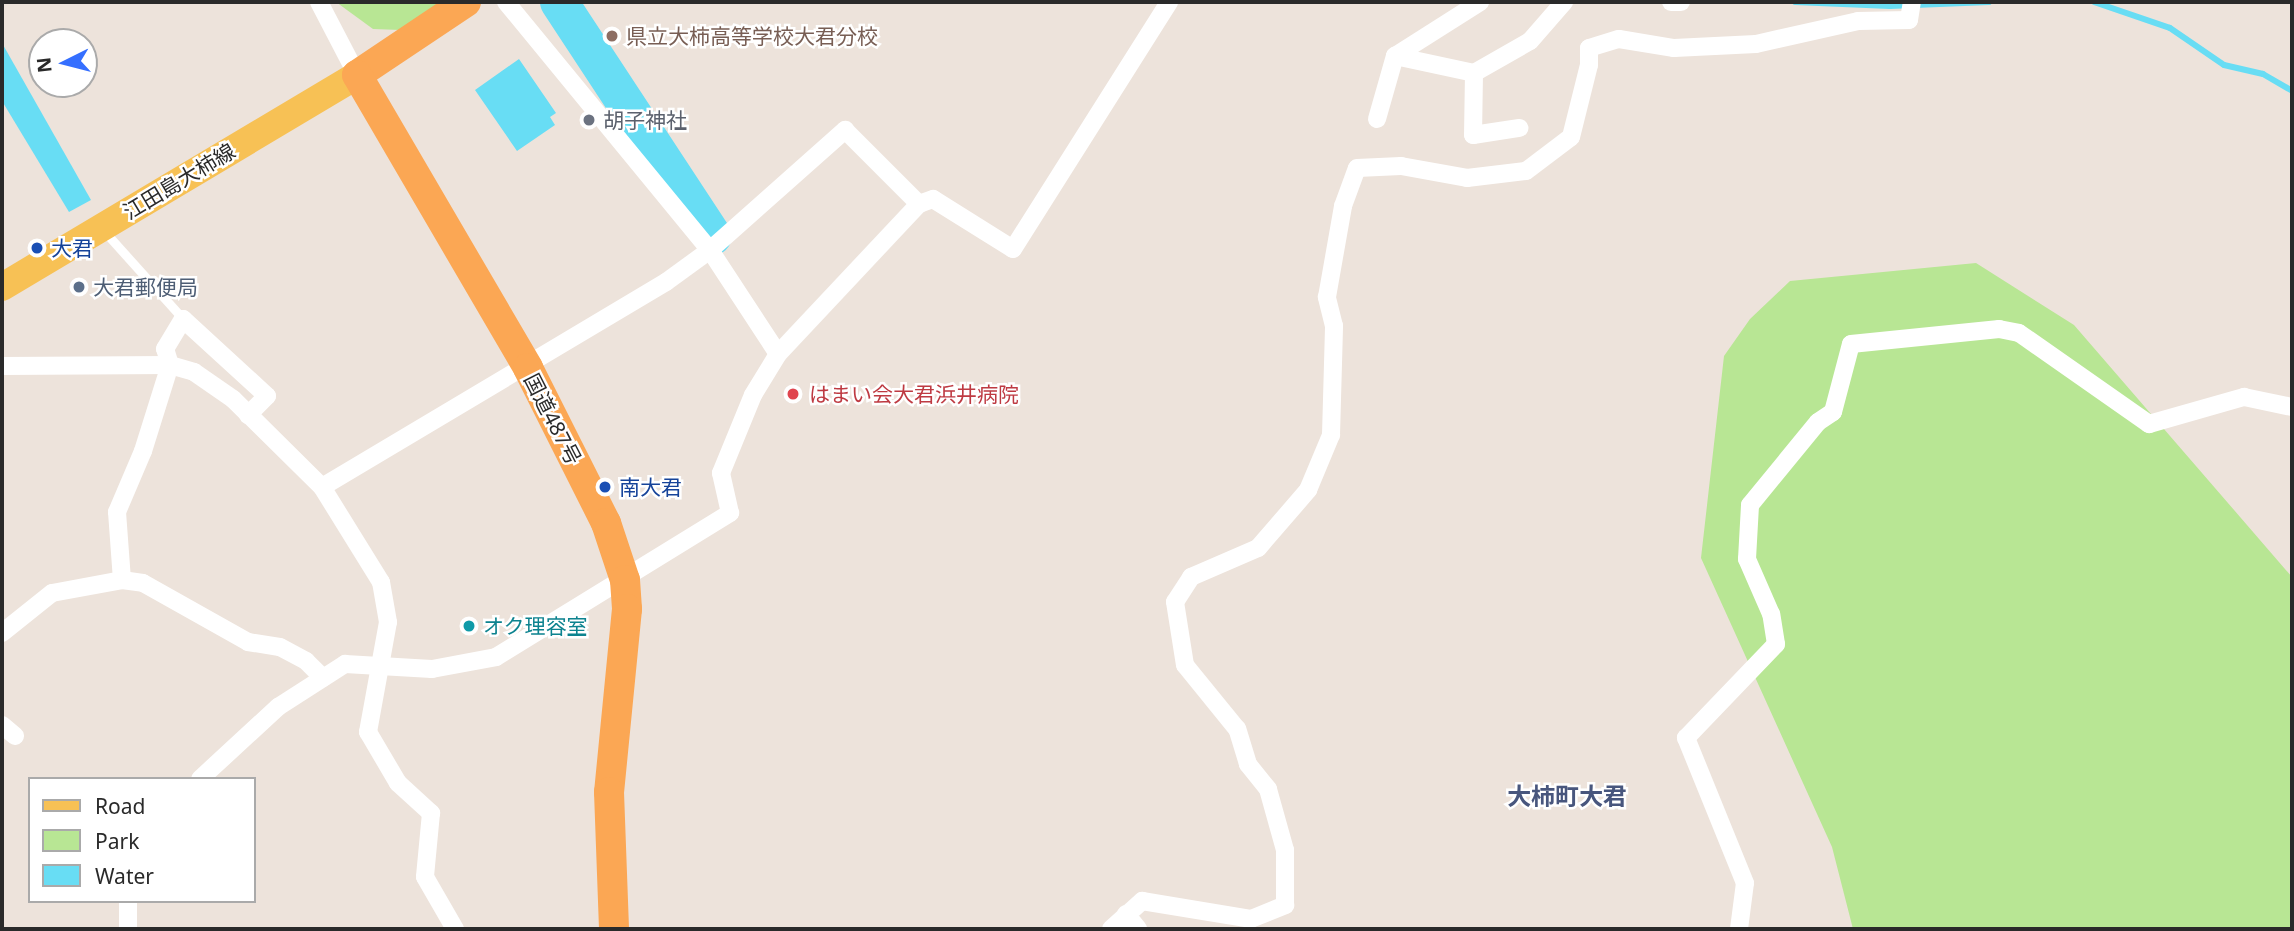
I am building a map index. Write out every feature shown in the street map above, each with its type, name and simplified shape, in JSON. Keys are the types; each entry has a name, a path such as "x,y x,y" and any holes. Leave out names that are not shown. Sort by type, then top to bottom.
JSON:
{"highway":[{"path":"357,75 466,2"},
{"name":"国道487号","path":"357,75 528,368 606,523 625,580 609,792 614,929"}],"main road":[{"name":"江田島大柿線","path":"2,288 357,75"}],"street":[{"path":"319,2 357,75"},
{"path":"506,2 710,250 778,354"},
{"path":"202,777 249,730 345,664 381,663 432,669 496,657 730,513 722,473 752,395 778,354 919,204 933,199 1013,249 1169,2"},
{"path":"1377,119 1395,57 1480,2"},
{"path":"1395,57 1474,73 1530,41 1564,2"},
{"path":"1671,2 1681,2"},
{"path":"1111,929 1142,901 1251,919 1285,905 1285,850 1268,789 1248,764 1237,729 1185,665 1175,603 1191,578 1258,548 1308,490 1331,435 1334,326 1327,297 1343,206 1357,169 1401,166 1467,178 1526,171 1571,137 1589,65 1589,48 1619,39 1674,48 1756,44 1858,21 1909,20 1912,2"},
{"path":"1474,73 1473,135 1519,128"},
{"path":"322,486 528,368 710,250 845,130 919,204"},
{"path":"122,580 117,512 143,451 170,365 165,349 183,319 267,396 248,415"},
{"path":"1739,929 1745,883 1686,738 1776,643 1771,614 1747,559 1751,505 1818,422 1833,412 1850,344 1998,329 2019,333 2149,424 2244,397 2292,407"},
{"path":"2,366 170,365 205,379 248,415 322,486 381,582 388,622 368,732 398,783 431,814 425,877 455,929"},
{"path":"2,633 52,593 122,580 143,583 248,642 280,647 306,661 323,678"},
{"path":"128,903 128,929"},
{"path":"1126,914 1139,929"}],"lane":[{"path":"101,228 183,319"}],"green space":[{"path":"336,2 453,2 401,30 373,29"},
{"path":"1976,263 2074,325 2292,577 2292,929 1853,929 1832,847 1701,558 1724,356 1750,319 1790,281"}],"water":[{"path":"2,43 28,89 28,98 33,98 91,200 69,212 2,101"},
{"path":"519,59 556,113 550,117 555,125 517,151 475,90"}],"waterway":[{"path":"559,2 713,236"},
{"path":"1795,2 1890,6 1989,2"},
{"path":"2094,2 2170,28 2224,65 2263,74 2292,91"}],"place":[{"name":"県立大柿高等学校大君分校","path":"612,36"},
{"name":"胡子神社","path":"589,120"},
{"name":"大君","path":"37,248"},
{"name":"大君郵便局","path":"79,287"},
{"name":"はまい会大君浜井病院","path":"793,394"},
{"name":"南大君","path":"605,487"},
{"name":"オク理容室","path":"469,626"}],"district":[{"name":"大柿町大君","path":"1567,796"}]}
